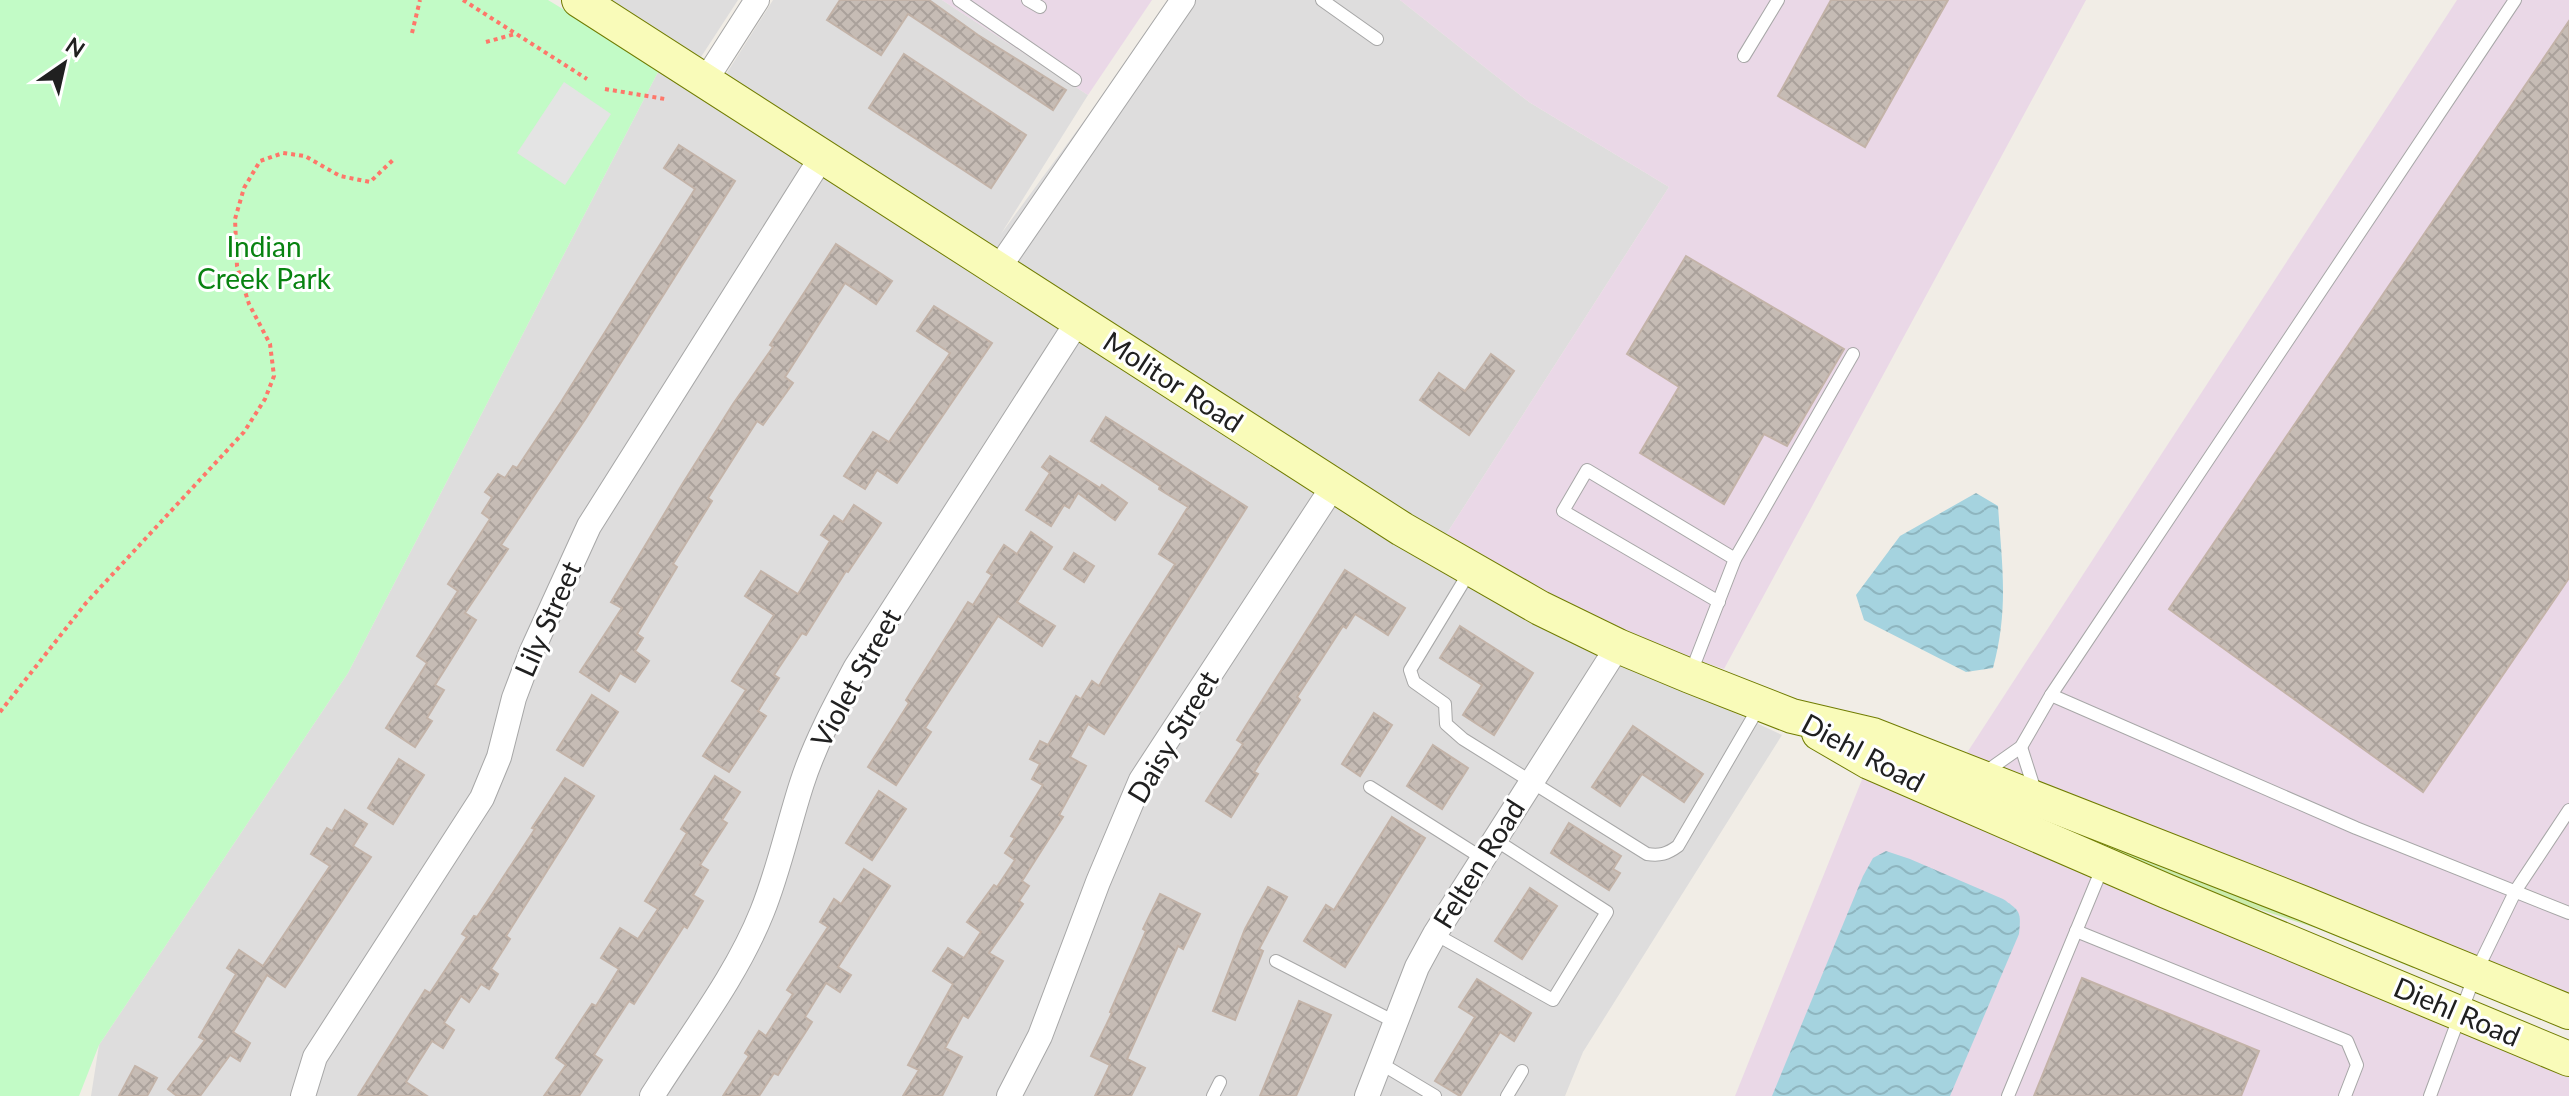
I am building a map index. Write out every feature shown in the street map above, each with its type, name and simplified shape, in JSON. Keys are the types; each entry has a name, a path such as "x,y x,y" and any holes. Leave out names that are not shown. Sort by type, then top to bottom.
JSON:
{"street":[{"name":"Molitor Road","path":"579,0 1471,570 1618,646 1776,710"},
{"path":"705,81 757,0"},
{"path":"998,269 1183,0"},
{"name":"Lily Street","path":"303,1096 315,1057 482,798 499,757 514,698 531,653 589,526 823,155"},
{"name":"Violet Street","path":"652,1096 740,958 761,915 777,873 803,781 838,700 856,667 1078,321"},
{"name":"Daisy Street","path":"1009,1096 1040,1036 1098,882 1141,780 1334,485"},
{"name":"Felten Road","path":"1367,1096 1417,967 1435,934 1618,646"},
{"name":"Diehl Road","path":"1776,710 1873,735 2476,972 2569,1012"},
{"name":"Diehl Road","path":"1776,710 1869,762 2569,1059"}],"lane":[{"path":"959,0 1075,80"},
{"path":"1322,0 1377,39"},
{"path":"1744,56 1778,0"},
{"path":"1979,777 2021,747 2051,695 2515,0"},
{"path":"1690,676 1735,559 1853,354"},
{"path":"1719,602 1563,511 1587,470 1735,559"},
{"path":"1471,570 1410,670 1414,682 1445,704 1446,724 1463,739 1647,854 1658,856 1678,846 1776,710"},
{"path":"2051,695 2356,828 2569,913"},
{"path":"2021,747 2038,800"},
{"path":"1370,787 1607,912 1553,1000 1435,934"},
{"path":"2430,1096 2476,972 2516,890 2569,810"},
{"path":"2008,1096 2104,863"},
{"path":"2076,931 2347,1041 2357,1065 2345,1096"},
{"path":"1276,961 1395,1022"},
{"path":"1380,1063 1435,1096"},
{"path":"1507,1096 1522,1071"},
{"path":"1213,1096 1220,1082"}],"path":[{"path":"412,33 420,0"},
{"path":"463,0 587,79"},
{"path":"486,42 515,34"},
{"path":"605,89 665,99"},
{"path":"0,712 86,603 244,432 265,399 274,376 270,344 249,304 237,266 235,219 244,188 260,161 283,153 305,156 340,176 370,182 395,158"}],"shaded area":[{"path":"609,0 738,0 699,60"},
{"path":"773,0 942,0 1088,95 1001,234 1173,0 1400,0 1529,102 1669,187 1442,541 1562,633 1782,735 1583,1052 1565,1096 91,1096 99,1045 348,673 660,68 723,79"},
{"path":"942,0 1152,0 1088,95"},
{"path":"1400,0 2086,0 1724,669 1609,631 1442,541 1669,187 1529,102"},
{"path":"2457,0 2569,0 2569,1000 1961,762"},
{"path":"564,82 611,114 565,185 517,153"},
{"path":"1865,772 2569,1072 2569,1096 1735,1096"}],"green space":[{"name":"Indian Creek Park","path":"0,0 548,0 660,68 348,673 99,1045 79,1096 0,1096"},
{"path":"1876,749 2417,967 2316,928 2175,882"}],"water":[{"path":"1976,493 1998,506 2003,606 1993,668 1966,672 1864,620 1856,595 1900,536"},
{"path":"1886,851 2003,899 2020,917 2019,934 1950,1096 1772,1096 1863,876 1873,858"}],"building":[{"path":"840,0 929,0 1066,90 1053,110 908,14 881,55 827,20"},
{"path":"1831,0 1948,0 1865,147 1778,96"},
{"path":"2569,21 2569,578 2423,792 2169,609"},
{"path":"904,54 1026,135 991,188 869,108"},
{"path":"679,145 735,181 586,418 501,545 508,549 465,613 476,620 435,685 444,690 427,718 432,721 415,747 386,728 427,663 417,656 458,591 448,584 490,519 482,513 492,497 485,492 498,474 505,478 513,466 517,468 695,189 664,168"},
{"path":"836,244 892,281 876,304 845,283 785,377 793,383 763,425 757,421 708,498 712,501 673,564 677,567 637,634 643,638 635,651 649,661 635,682 620,673 609,691 580,672 622,608 611,602"},
{"path":"1686,256 1844,349 1787,446 1764,434 1724,504 1640,453 1679,387 1627,354"},
{"path":"934,306 992,343 897,483 877,470 865,489 844,476 873,432 889,442 950,353 917,331"},
{"path":"1491,354 1514,371 1469,435 1420,400 1439,373 1465,391"},
{"path":"1106,417 1247,507 1104,734 1088,724 1070,757 1086,766 1059,815 1063,817 1022,881 1029,886 1019,901 1023,904 989,953 1003,961 968,1018 963,1015 945,1048 962,1057 942,1096 903,1096 919,1070 908,1065 953,984 933,971 948,948 964,958 981,932 967,922 1015,860 1005,853 1015,838 1011,836 1043,785 1032,779 1040,764 1030,759 1040,741 1048,745 1076,696 1081,699 1092,681 1099,686 1175,564 1159,554 1188,507 1091,441"},
{"path":"1050,456 1127,503 1115,520 1078,493 1069,508 1064,505 1051,526 1026,510 1050,473 1042,467"},
{"path":"854,505 881,523 806,635 802,633 774,675 779,678 758,711 766,716 729,772 703,756 746,690 732,681 774,615 745,596 761,571 798,594 830,541 821,535 834,516 843,522"},
{"path":"1031,532 1052,547 1017,602 1055,626 1042,646 998,616 925,728 931,732 896,785 868,767 968,602 973,605 992,575 987,572 1004,545 1017,554"},
{"path":"1074,553 1094,566 1084,582 1064,569"},
{"path":"1345,570 1405,608 1388,635 1355,614 1346,628 1343,626 1297,697 1300,700 1254,772 1258,774 1231,817 1206,801 1243,744 1237,740"},
{"path":"1460,626 1533,673 1494,735 1463,715 1482,685 1440,658"},
{"path":"592,695 618,712 583,766 557,750"},
{"path":"1374,713 1392,725 1360,776 1342,764"},
{"path":"1633,726 1703,774 1684,802 1642,774 1620,806 1592,787"},
{"path":"1433,745 1468,768 1442,809 1407,786"},
{"path":"399,759 424,775 393,824 368,808"},
{"path":"715,776 740,792 722,820 727,823 700,865 708,870 693,895 703,901 634,1004 629,1001 594,1055 602,1060 579,1096 544,1096 566,1065 556,1058 592,1004 596,1006 619,969 601,958 620,928 638,939 658,909 645,901 687,833 681,829"},
{"path":"565,778 594,796 506,936 510,939 491,969 498,974 489,989 481,984 469,1002 461,996 444,1023 454,1030 443,1048 432,1041 406,1082 427,1096 358,1096 425,990 430,993 467,937 462,934 474,916 477,917"},
{"path":"879,791 906,809 872,860 846,843"},
{"path":"345,810 367,824 353,846 371,857 285,987 267,975 233,1032 250,1043 240,1061 230,1055 200,1096 177,1096 168,1089 205,1040 199,1037 236,974 227,968 239,950 263,966 330,866 311,854 327,828 332,831"},
{"path":"1392,817 1425,838 1345,967 1304,941 1326,905 1334,910"},
{"path":"1569,823 1621,856 1613,869 1620,873 1609,890 1551,853"},
{"path":"864,869 890,886 838,967 851,975 840,992 826,983 805,1017 812,1022 778,1075 774,1073 759,1096 723,1096 749,1056 745,1053 759,1031 766,1036 793,994 787,990 828,927 820,922 834,899 841,904"},
{"path":"1268,887 1287,897 1259,949 1263,951 1235,1020 1213,1011 1245,929"},
{"path":"1530,888 1557,906 1522,959 1495,941"},
{"path":"1160,894 1200,914 1183,949 1178,946 1127,1059 1145,1068 1131,1096 1095,1096 1110,1065 1091,1056 1112,1013 1146,931 1143,929"},
{"path":"2082,978 2259,1051 2241,1096 2034,1096"},
{"path":"1477,979 1531,1013 1514,1041 1500,1032 1460,1096 1435,1081 1475,1017 1459,1007"},
{"path":"1299,1001 1331,1015 1296,1096 1260,1096"},
{"path":"135,1066 157,1078 147,1096 119,1096"}]}
